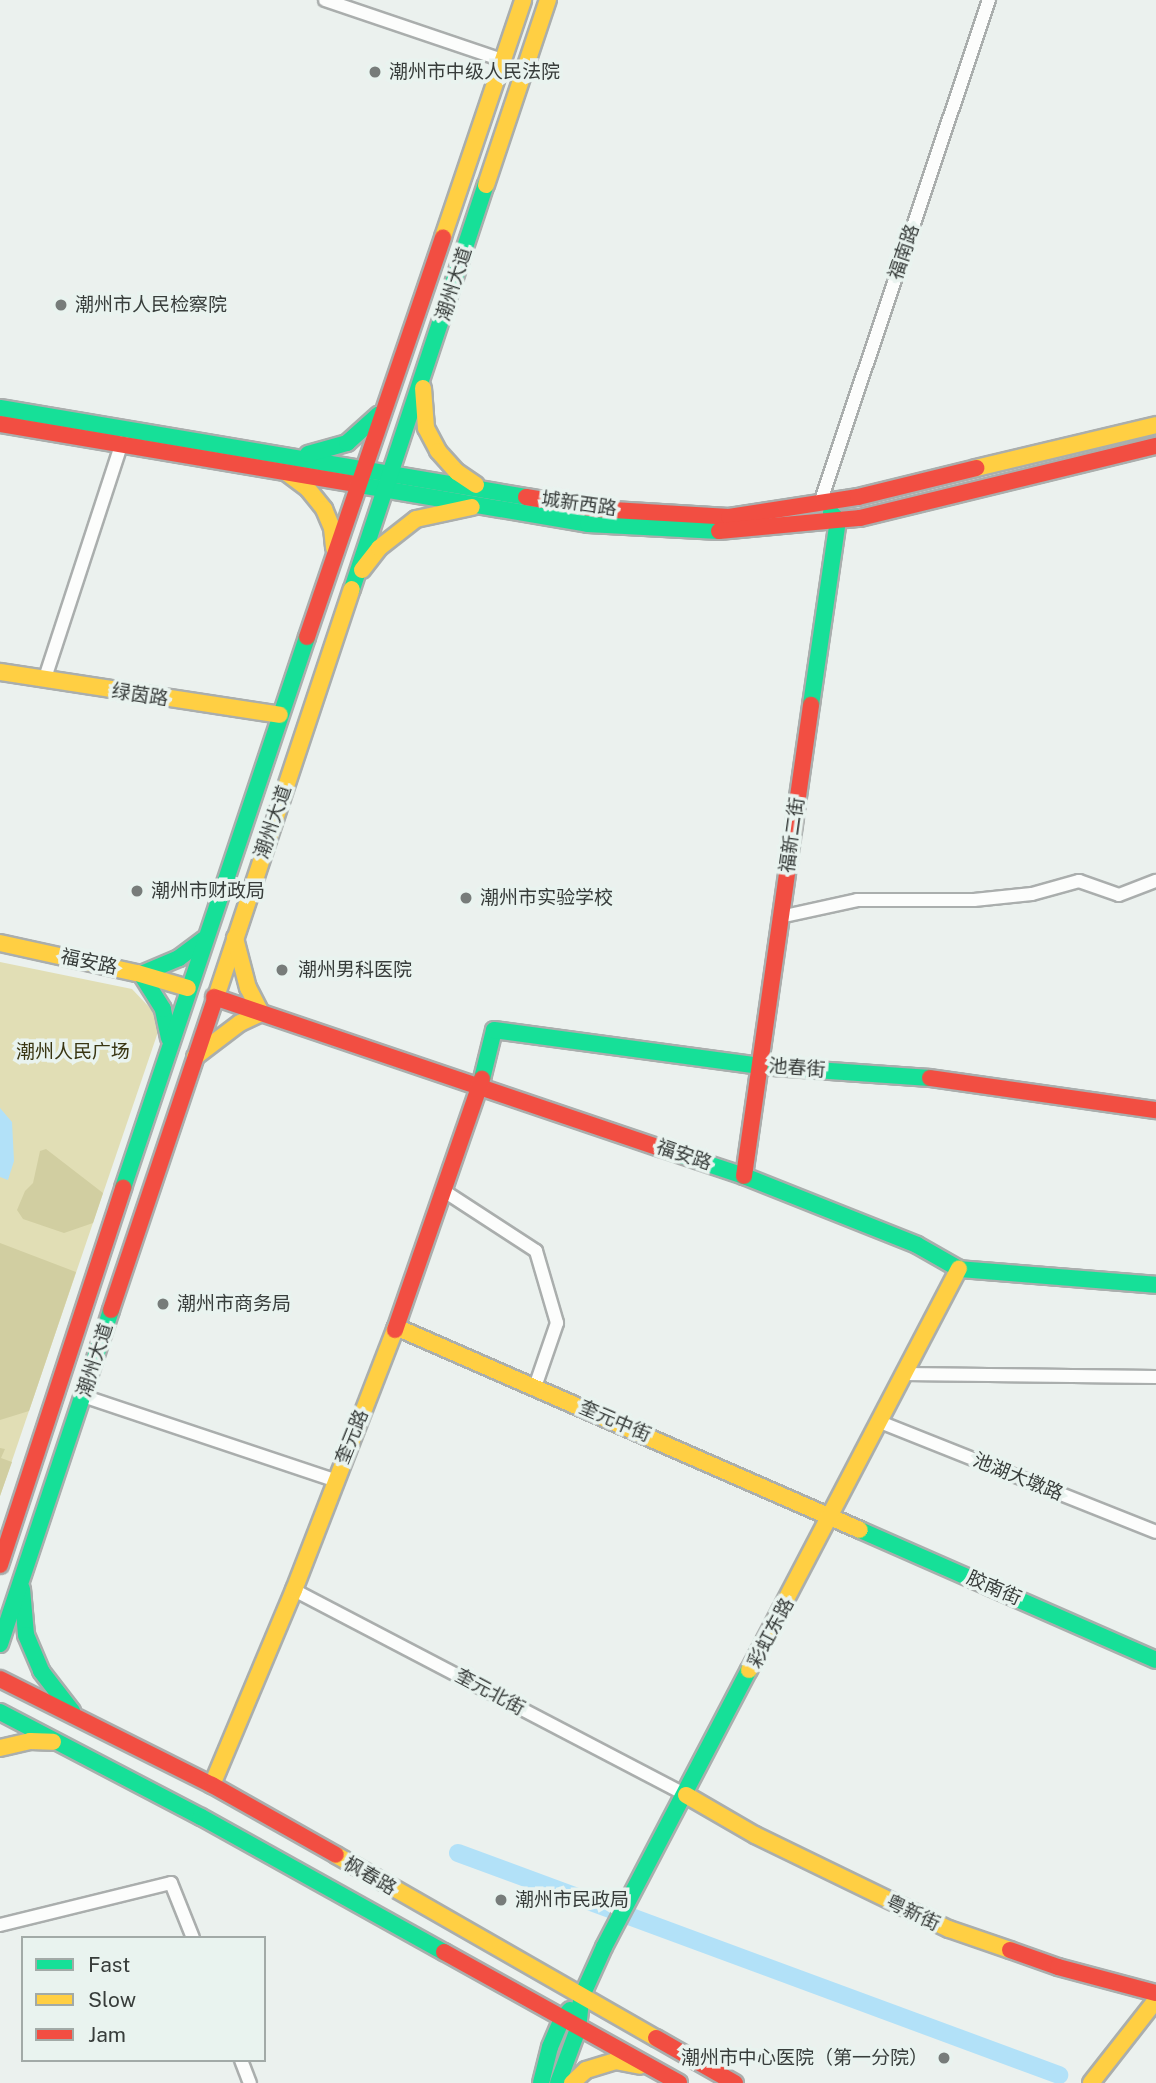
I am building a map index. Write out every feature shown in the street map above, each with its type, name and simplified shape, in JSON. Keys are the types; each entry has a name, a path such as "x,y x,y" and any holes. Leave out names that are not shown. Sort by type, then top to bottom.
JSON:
{"main road":[{"name":"潮州大道","path":"0,1565 169,1044 182,986 204,939 523,0"},
{"name":"潮州大道","path":"0,1644 548,0"},
{"path":"423,376 426,428 438,451 457,472 481,488"},
{"name":"城新西路","path":"0,408 124,437"},
{"path":"334,556 332,528 324,509 288,464 347,443 366,429 384,408"},
{"name":"城新西路","path":"0,424 124,437 288,464 365,468 388,480 482,505 588,524 731,532 860,518 1156,446"},
{"name":"城新西路","path":"288,464 359,484 388,480 481,488 596,509 729,517 858,497 1156,425"},
{"path":"820,503 838,520"},
{"path":"357,578 379,548 416,519 482,505"},
{"name":"福新二街","path":"744,1176 838,520"},
{"name":"绿茵路","path":"0,671 280,715"},
{"path":"193,1059 240,1023 261,1013 248,988 235,936"},
{"path":"169,1044 168,1022 163,1009 141,974 179,958 204,939"},
{"name":"福安路","path":"0,943 141,974 182,986"},
{"name":"福安路","path":"214,997 744,1176 917,1245 959,1269 1156,1285"},
{"name":"池春街","path":"480,1085 494,1030 759,1066 905,1075 1156,1110"},
{"name":"奎元路","path":"212,1785 294,1590 334,1480 397,1327 480,1085"},
{"name":"彩虹东路","path":"582,1998 604,1947 833,1516 959,1269"},
{"name":"奎元中街","path":"397,1327 833,1516"},
{"name":"胶南街","path":"833,1516 1156,1660"},
{"path":"22,1582 26,1635 41,1671 75,1715"},
{"name":"枫春路","path":"0,1679 212,1785 735,2083"},
{"name":"枫春路","path":"0,1712 201,1817 679,2083"},
{"path":"0,1748 30,1741 59,1742"},
{"name":"粤新街","path":"686,1795 755,1835 949,1929 1058,1967 1156,1993"},
{"path":"541,2083 550,2047 562,2019 582,1998"},
{"path":"558,2083 578,2029 582,1998"},
{"path":"1091,2083 1105,2060 1156,2000"},
{"path":"572,2083 586,2070 615,2061 649,2067"}],"street":[{"path":"325,0 502,60"},
{"name":"福南路","path":"820,503 989,0"},
{"path":"45,678 124,437"},
{"path":"780,917 857,900 974,901 1032,894 1079,881 1119,895 1156,881"},
{"path":"444,1191 536,1251 557,1322 535,1387"},
{"path":"905,1374 1156,1377"},
{"path":"83,1396 334,1480"},
{"name":"池湖大墩路","path":"880,1422 1156,1532"},
{"name":"奎元北街","path":"294,1590 686,1795"},
{"path":"0,1924 171,1882 192,1936"},
{"path":"242,2062 250,2083"}],"green space":[{"name":"潮州人民广场","path":"0,962 132,989 152,1010 159,1029 0,1496"}],"shaded area":[{"path":"46,1149 103,1193 93,1223 64,1233 23,1219 17,1210 25,1191 33,1183 40,1151"},
{"path":"0,1243 76,1272 29,1411 0,1420"},
{"path":"0,1448 5,1449 1,1458 12,1462 0,1496"}],"water":[{"path":"0,1108 12,1122 14,1161 8,1180 0,1177"}],"waterway":[{"path":"458,1853 1059,2075"}],"traffic: fast":[{"path":"352,589 486,185"},
{"path":"0,408 526,497"},
{"path":"308,454 347,443 378,415"},
{"path":"354,484 588,524 719,531"},
{"path":"811,705 838,520 831,513"},
{"path":"123,1188 307,637"},
{"path":"169,1038 163,1009 141,974 179,958 204,939"},
{"path":"482,1079 494,1030 759,1066 930,1078"},
{"path":"660,1148 744,1176 917,1245 959,1269 1156,1285"},
{"path":"0,1644 111,1310"},
{"path":"860,1530 1156,1660"},
{"path":"22,1589 26,1635 41,1671 72,1711"},
{"path":"558,2083 578,2029 581,1998 604,1947 749,1670"},
{"path":"0,1712 201,1817 444,1952"},
{"path":"541,2083 550,2047 562,2019 570,2010"}],"traffic: slow":[{"path":"443,237 523,0"},
{"path":"486,185 548,0"},
{"path":"423,388 426,428 438,451 457,472 476,485"},
{"path":"976,468 1156,425"},
{"path":"287,473 308,489 324,509 332,528 334,548"},
{"path":"362,570 379,548 416,519 472,507"},
{"path":"215,1000 352,589"},
{"path":"0,672 280,715"},
{"path":"195,1057 240,1023 261,1013 248,988 235,938"},
{"path":"0,943 137,973 188,988"},
{"path":"749,1670 959,1269"},
{"path":"396,1327 860,1530"},
{"path":"212,1785 294,1590 395,1330"},
{"path":"0,1748 30,1741 53,1742"},
{"path":"686,1795 755,1835 949,1929 1010,1950"},
{"path":"336,1855 656,2038"},
{"path":"1091,2083 1156,2000"},
{"path":"572,2083 586,2070 615,2061 640,2066"}],"traffic: jam":[{"path":"307,637 443,237"},
{"path":"0,424 354,484"},
{"path":"719,531 860,518 1156,446"},
{"path":"526,497 596,509 729,517 858,497 976,468"},
{"path":"744,1176 811,705"},
{"path":"214,997 660,1148"},
{"path":"111,1310 215,1000"},
{"path":"930,1078 1156,1110"},
{"path":"395,1330 482,1079"},
{"path":"0,1565 123,1188"},
{"path":"0,1679 212,1785 336,1855"},
{"path":"1010,1950 1058,1967 1156,1993"},
{"path":"444,1952 679,2083"},
{"path":"656,2038 735,2083"}],"place":[{"name":"潮州市中级人民法院","path":"375,72"},
{"name":"潮州市人民检察院","path":"61,305"},
{"name":"潮州市财政局","path":"137,891"},
{"name":"潮州市实验学校","path":"466,898"},
{"name":"潮州男科医院","path":"282,970"},
{"name":"潮州市商务局","path":"163,1304"},
{"name":"潮州市民政局","path":"501,1900"},
{"name":"潮州市中心医院（第一分院）","path":"944,2058"}]}
